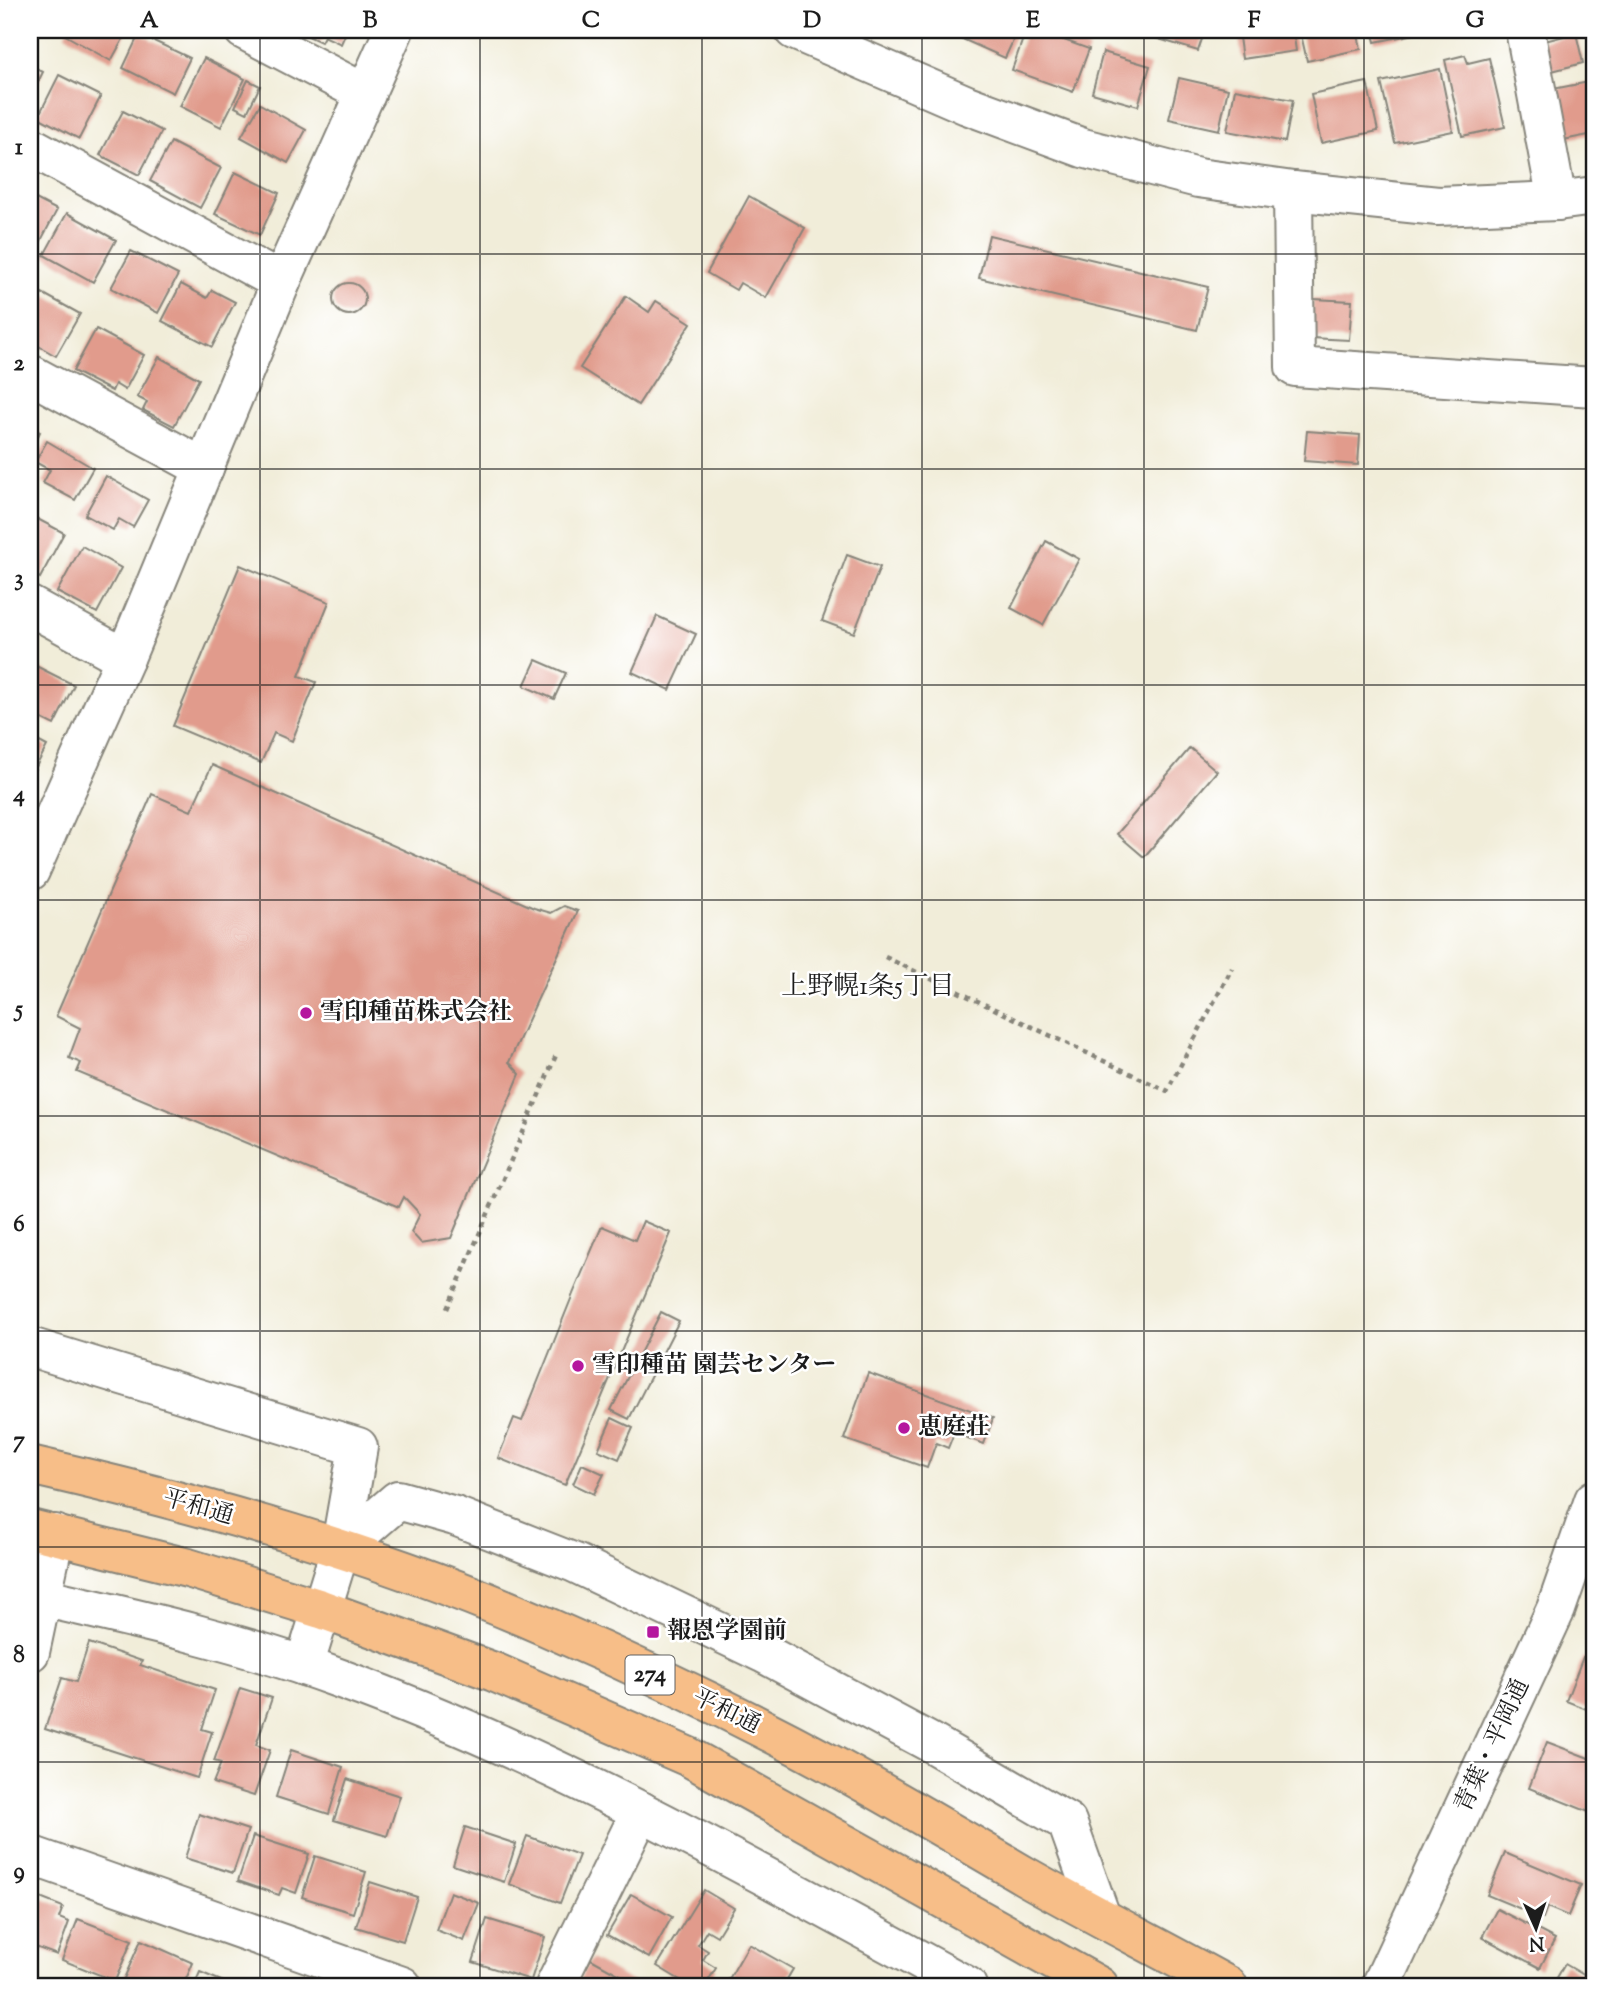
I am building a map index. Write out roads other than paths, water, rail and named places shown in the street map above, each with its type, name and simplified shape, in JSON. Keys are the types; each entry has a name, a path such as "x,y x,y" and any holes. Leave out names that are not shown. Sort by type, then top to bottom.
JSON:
{"highway":[{"name":"平和通","path":"30,1465 119,1485 268,1527 375,1560 502,1608 631,1665 833,1765 1228,1986"},
{"name":"274","path":"42,1532 188,1568 321,1609 494,1671 689,1757 1099,1986"}],"street":[{"path":"244,30 366,94"},
{"path":"35,848 125,658 281,282 394,30"},
{"path":"794,30 967,104 1083,148 1198,178 1438,206 1557,201 1594,196"},
{"path":"1525,30 1557,201"},
{"path":"30,146 281,282"},
{"path":"1293,191 1296,367 1594,387"},
{"path":"30,374 204,468"},
{"path":"30,606 125,658"},
{"path":"30,1347 358,1447 340,1550 303,1666"},
{"path":"340,1550 398,1500 455,1516 575,1563 762,1653 933,1744 1067,1822 1101,1917"},
{"name":"青葉・平岡通","path":"1381,1986 1556,1609 1594,1500"},
{"path":"30,1652 41,1597 42,1532"},
{"path":"41,1597 163,1625 303,1666 488,1738 641,1811 967,1986"},
{"path":"555,1986 641,1811"},
{"path":"30,1855 402,1986"}],"place":[{"name":"雪印種苗株式会社","path":"306,1013"},
{"name":"雪印種苗 園芸センター","path":"578,1366"},
{"name":"恵庭荘","path":"904,1428"},
{"name":"報恩学園前","path":"653,1632"}],"district":[{"name":"上野幌1条5丁目","path":"868,987"}]}
